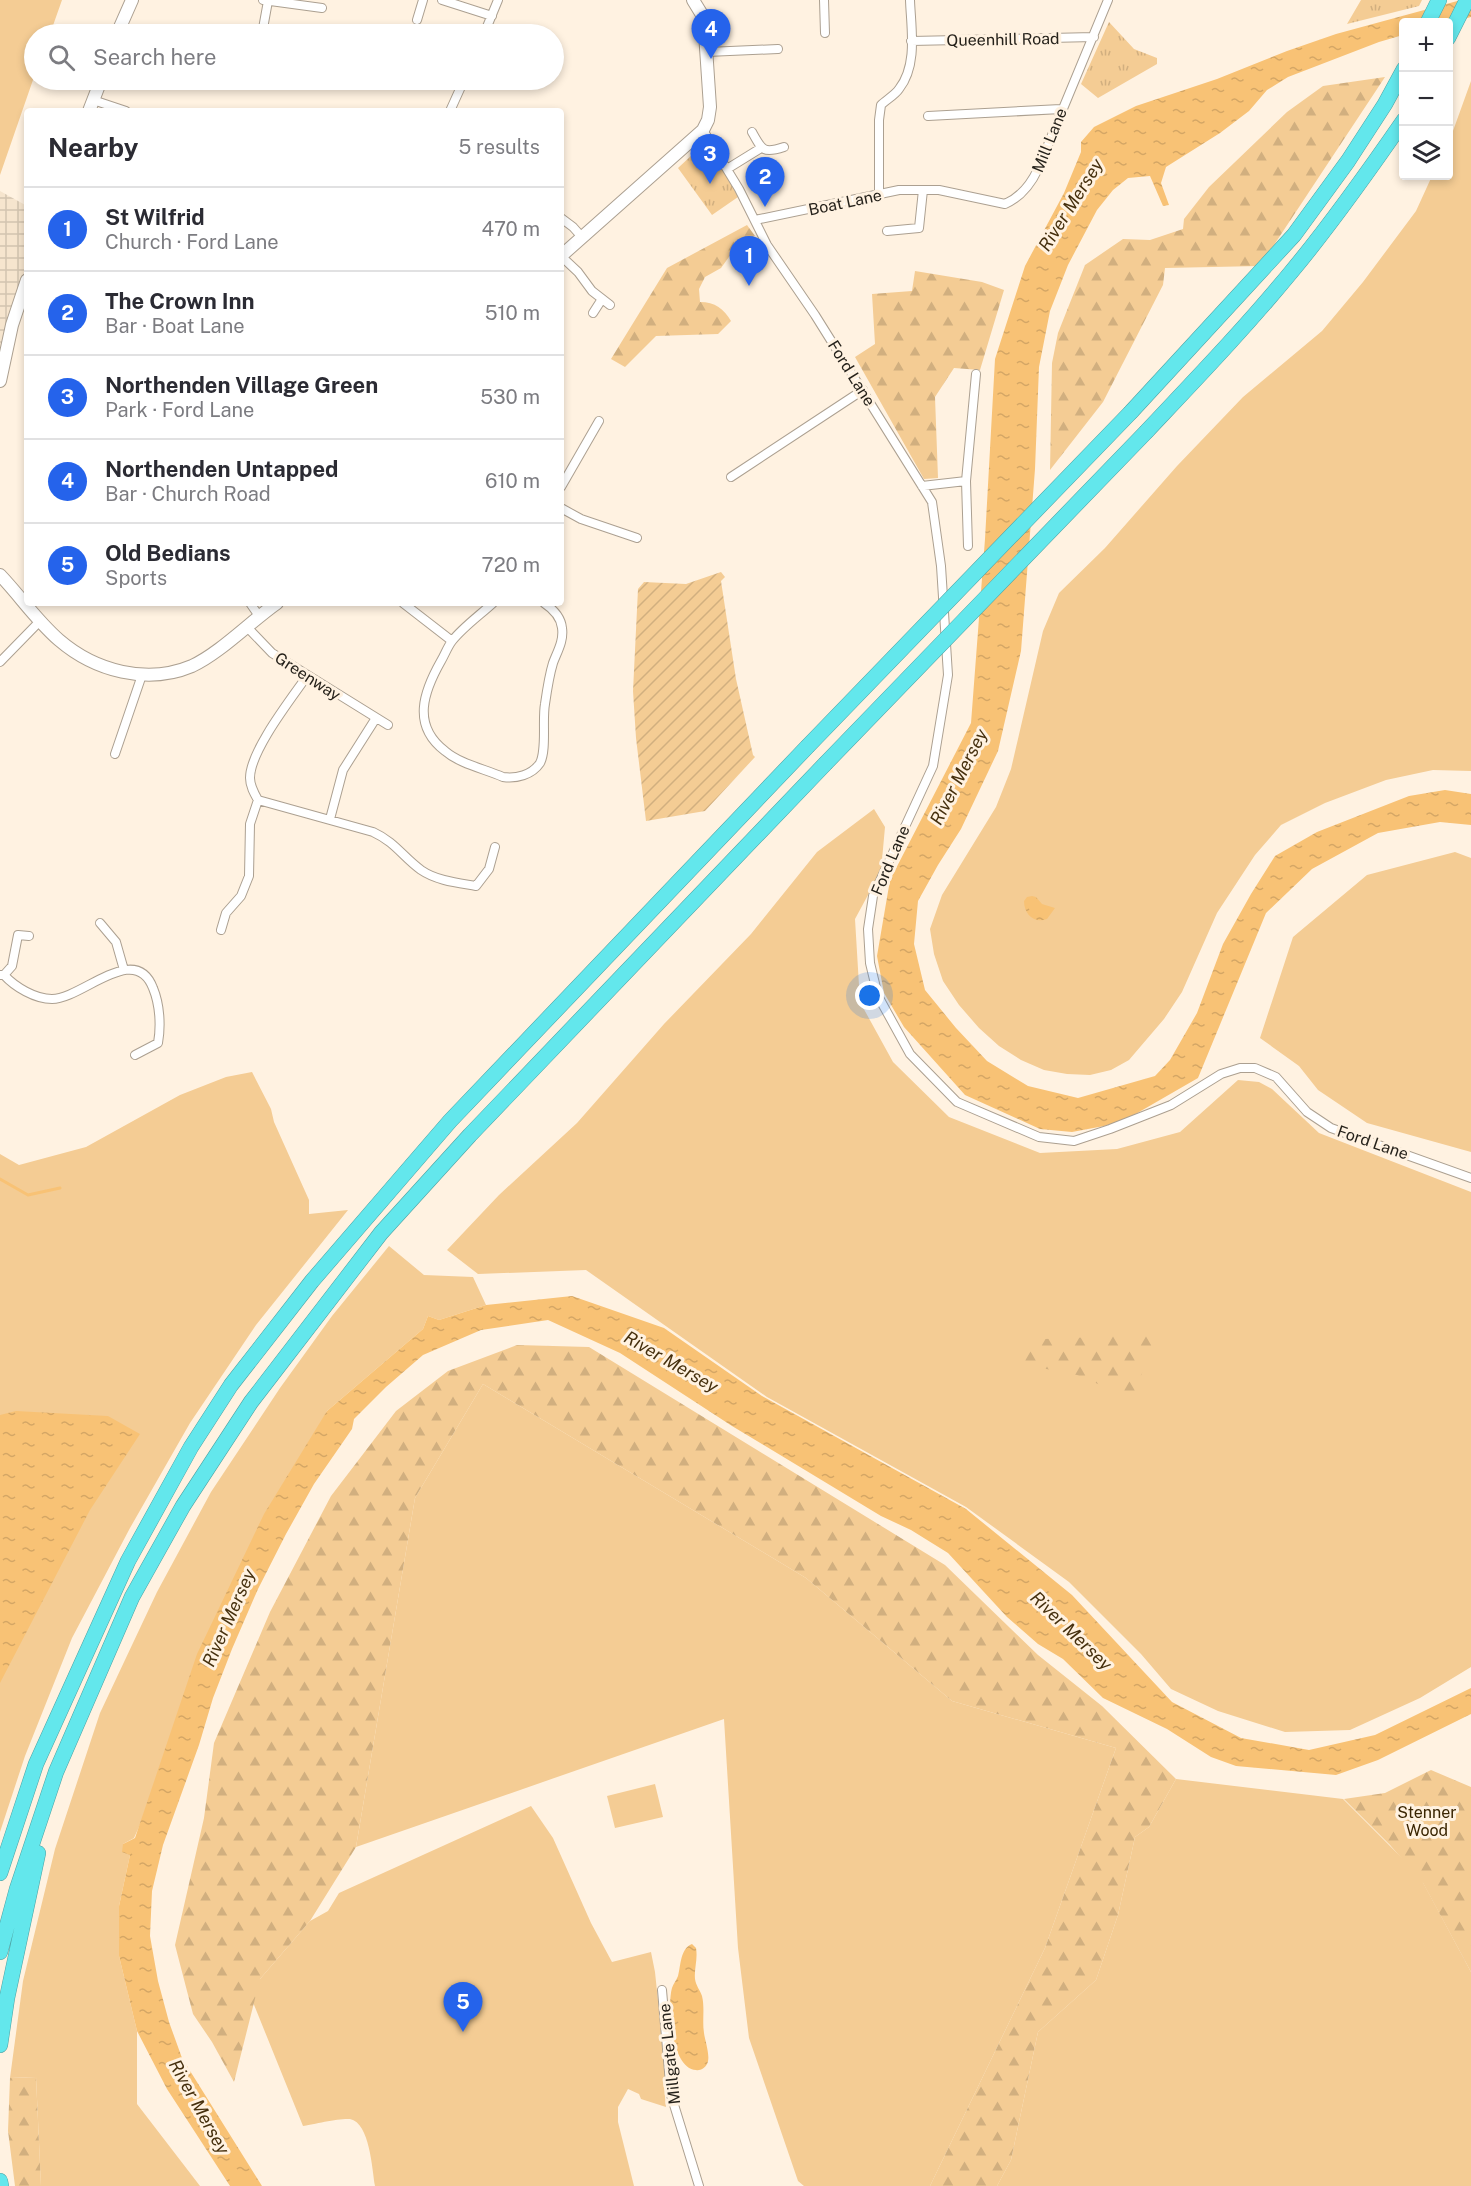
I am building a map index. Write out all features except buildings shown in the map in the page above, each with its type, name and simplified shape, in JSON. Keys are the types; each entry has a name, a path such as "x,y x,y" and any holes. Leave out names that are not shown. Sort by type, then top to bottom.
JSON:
{"highway":[{"path":"1430,18 1439,0"},
{"path":"1453,30 1467,0"},
{"path":"0,1873 36,1764 128,1561 191,1447 231,1385 319,1272 450,1121 1131,412 1294,235 1348,162 1402,72"},
{"path":"0,1952 17,1889 56,1772 132,1597 183,1506 251,1402 388,1225 470,1135 1234,339 1292,272 1353,194 1400,126"},
{"path":"0,2045 20,1934 56,1772"},
{"path":"0,2181 1,2186"}],"main road":[{"path":"121,24 132,0"},
{"path":"564,253 703,130 708,120 710,107 704,18 693,0"},
{"path":"91,105 97,90"},
{"path":"1,375 12,325 24,289"},
{"path":"0,575 24,603"},
{"path":"27,606 58,640 79,656 112,670 142,675 158,675 191,666 207,657 273,606"}],"street":[{"path":"263,0 322,8"},
{"path":"417,21 423,0"},
{"path":"442,0 492,16"},
{"path":"488,24 498,0"},
{"path":"824,0 825,33"},
{"path":"879,194 881,105 900,89 909,67 910,0"},
{"name":"Mill Lane","path":"899,190 939,190 1005,204 1014,200 1035,176 1108,0"},
{"path":"264,24 268,1"},
{"name":"Queenhill Road","path":"911,41 1094,37"},
{"path":"706,52 778,49"},
{"path":"451,108 459,90"},
{"path":"91,105 108,108"},
{"path":"928,116 1061,109"},
{"name":"Ford Lane","path":"703,130 728,169 767,245 863,390 932,502 941,566 948,675 933,766 873,896 868,929 870,963 878,996 910,1054 957,1102 1039,1137 1074,1141 1171,1105 1221,1074 1240,1068 1255,1068 1276,1077 1307,1112 1331,1128 1471,1178"},
{"path":"752,132 761,148 768,151 784,147"},
{"path":"728,169 761,148"},
{"name":"Boat Lane","path":"755,220 899,190"},
{"path":"887,231 919,228 923,190"},
{"path":"564,220 581,236"},
{"path":"564,259 578,272 592,291 610,305"},
{"path":"593,313 602,299"},
{"path":"968,546 966,481 976,374"},
{"path":"731,477 863,390"},
{"path":"564,482 599,421"},
{"path":"922,486 966,481"},
{"path":"564,510 581,519 637,538"},
{"path":"252,606 259,616"},
{"path":"407,606 452,641"},
{"path":"490,606 452,641 424,695 423,708 428,730 433,739 447,753 503,777 513,778 521,777 541,762 548,681 563,634 559,617 547,606"},
{"path":"0,662 40,621"},
{"name":"Greenway","path":"246,626 272,653 388,725"},
{"path":"115,754 142,675"},
{"path":"221,930 226,913 241,896 249,876 250,824 258,800 251,785 252,765 268,733 307,676"},
{"path":"330,819 343,770 376,718"},
{"path":"258,800 373,832 388,839 422,871 449,881 476,886 489,869 495,847"},
{"path":"100,923 116,942 124,970"},
{"path":"29,936 18,935 12,966 2,975 11,983 40,997 54,999 69,995 94,981 124,970 135,969 145,974 155,993 161,1027 158,1043 135,1054"},
{"name":"Millgate Lane","path":"662,1990 671,2095 699,2186"}],"shaded area":[{"path":"0,191 24,204 24,285 0,369"}],"green space":[{"path":"0,0 62,0 54,24 24,24 24,90 29,90 0,175"},
{"path":"1361,0 1422,0 1419,6 1347,24"},
{"path":"1109,22 1134,49 1157,58 1157,64 1098,98 1081,84"},
{"path":"1385,77 1260,266 1165,268 1163,285 1103,402 1050,470 1052,363 1058,333 1085,265 1123,239 1150,240 1183,229 1184,219 1209,187 1287,112 1323,86"},
{"path":"1471,81 1471,771 1433,770 1386,780 1325,803 1281,825 1255,855 1217,913 1182,992 1164,1019 1129,1060 1111,1070 1090,1075 1044,1070 1021,1060 999,1046 959,1005 943,981 934,954 930,929 942,895 996,807 1011,769 1043,631 1059,593 1105,548 1177,466 1243,397 1322,331 1363,282 1416,211 1430,180 1453,180 1453,131"},
{"path":"707,141 738,197 712,215 678,168"},
{"path":"747,225 755,236 739,243 721,268 705,277 699,289 700,302 719,307 731,321 718,334 656,336 625,367 611,359 667,268"},
{"path":"915,271 982,282 1004,290 980,370 954,368 935,397 938,478 924,479 855,357 875,344 872,294 912,291"},
{"path":"721,572 725,577 721,581 736,679 755,757 705,811 646,821 633,691 638,589 644,582 686,584"},
{"path":"874,809 885,827 881,871 855,919 860,1002 893,1062 949,1117 1040,1153 1117,1149 1180,1132 1238,1080 1259,1082 1272,1089 1319,1133 1471,1192 1471,1667 1420,1698 1350,1730 1285,1732 1218,1711 1171,1689 1141,1654 1069,1582 966,1507 767,1397 586,1270 478,1274 447,1250 499,1195 577,1123 664,1024 751,934 817,852"},
{"path":"1455,852 1471,858 1471,1152 1367,1123 1318,1090 1299,1066 1260,1038 1293,937 1367,875"},
{"path":"252,1072 271,1109 274,1122 309,1200 309,1214 348,1210 256,1325 190,1423 130,1528 72,1638 25,1756 0,1832 0,1154 19,1165 86,1147 180,1095 226,1077"},
{"path":"389,1246 424,1275 473,1277 486,1305 439,1320 428,1316 423,1329 327,1411 134,1838 123,1844 130,1855 119,1906 119,1956 137,2031 137,2104 200,2186 41,2186 36,2077 10,2078 23,1981 55,1849 100,1713 157,1592 211,1492 280,1388 332,1316"},
{"path":"1165,1334 1146,1361 1133,1399 1077,1375 1026,1365 1021,1340"},
{"path":"517,1345 589,1347 945,1565 1038,1655 1102,1706 1176,1779 1149,1827 1135,1837 1118,1915 1096,1980 1038,2032 1011,2160 997,2186 930,2186 1045,1948 1116,1748 952,1701 806,1578 483,1384 415,1498 356,1847 310,1921 260,1979 234,2082 212,2042 193,2014 175,1945 204,1818 214,1743 270,1612 331,1496 396,1411 448,1371"},
{"path":"483,1384 806,1578 952,1701 1116,1748 1045,1948 930,2186 804,2186 798,2181 749,2038 738,1948 724,1719 356,1847 415,1498"},
{"name":"Stenner Wood","path":"1431,1770 1471,1787 1471,1972 1423,1883 1390,1845 1344,1799 1385,1793"},
{"path":"1176,1779 1343,1799 1419,1875 1471,1972 1471,2186 997,2186 1011,2160 1038,2032 1096,1980 1118,1915 1135,1837 1149,1827"},
{"path":"655,1784 663,1817 615,1828 607,1796"},
{"path":"531,1806 553,1838 591,1923 612,1962 651,1952 666,2078 668,2079 666,2107 641,2099 639,2094 628,2089 618,2107 618,2122 634,2186 375,2186 366,2137 357,2122 346,2119 303,2126 246,1985 260,1979 310,1921 328,1911 339,1893"},
{"path":"36,2077 41,2186 15,2186 8,2131 10,2078"}],"water":[{"name":"River Mersey","path":"1461,0 1471,0 1471,17 1453,22 1453,18 1399,18 1399,36 1288,77 1267,90 1249,111 1220,133 1166,167 1161,183 1169,205 1163,206 1150,176 1128,178 1113,190 1097,210 1068,265 1050,311 1039,367 1035,469 1021,651 998,751 961,829 918,901 914,944 925,990 987,1061 1028,1086 1078,1098 1155,1076 1170,1060 1197,1013 1223,944 1275,856 1317,832 1409,796 1445,790 1471,794 1471,825 1440,822 1378,833 1312,869 1266,913 1198,1078 1120,1123 1072,1132 1040,1129 965,1095 904,1027 884,993 877,956 890,880 971,723 985,539 995,359 1025,266 1064,193 1081,152 1081,142 1094,127 1136,106 1217,79 1336,34"},
{"path":"1032,896 1042,904 1055,908 1047,919 1034,919 1028,914 1024,901 1027,897"},
{"name":"River Mersey","path":"572,1296 664,1328 762,1396 966,1509 1072,1595 1172,1702 1241,1738 1309,1750 1375,1735 1471,1688 1471,1714 1378,1760 1336,1775 1236,1766 1211,1757 1167,1729 1103,1698 1063,1659 1038,1644 1007,1617 948,1553 911,1530 881,1516 732,1426 620,1353 548,1320 481,1330 423,1355 354,1419 352,1429 314,1484 258,1589 213,1698 199,1745 163,1845 152,1891 150,1936 158,1981 169,2022 182,2058 262,2186 230,2186 167,2089 137,2031 119,1956 119,1906 130,1855 122,1852 123,1844 135,1838 197,1654 264,1514 327,1411 423,1329 428,1316 439,1320 486,1305"},
{"path":"16,1411 108,1416 140,1434 90,1510 0,1683 0,1415"},
{"path":"692,1944 696,1948 695,1979 703,2001 703,2028 708,2057 706,2065 698,2070 688,2067 676,2048 670,2008 672,1988 678,1976 683,1953"}],"waterway":[{"path":"0,1179 28,1195 60,1188"}],"place":[{"name":"Northenden Untapped","path":"711,59"},
{"name":"Northenden Village Green","path":"710,184"},
{"name":"The Crown Inn","path":"765,207"},
{"name":"St Wilfrid","path":"749,286"},
{"name":"Old Bedians","path":"463,2032"}]}
